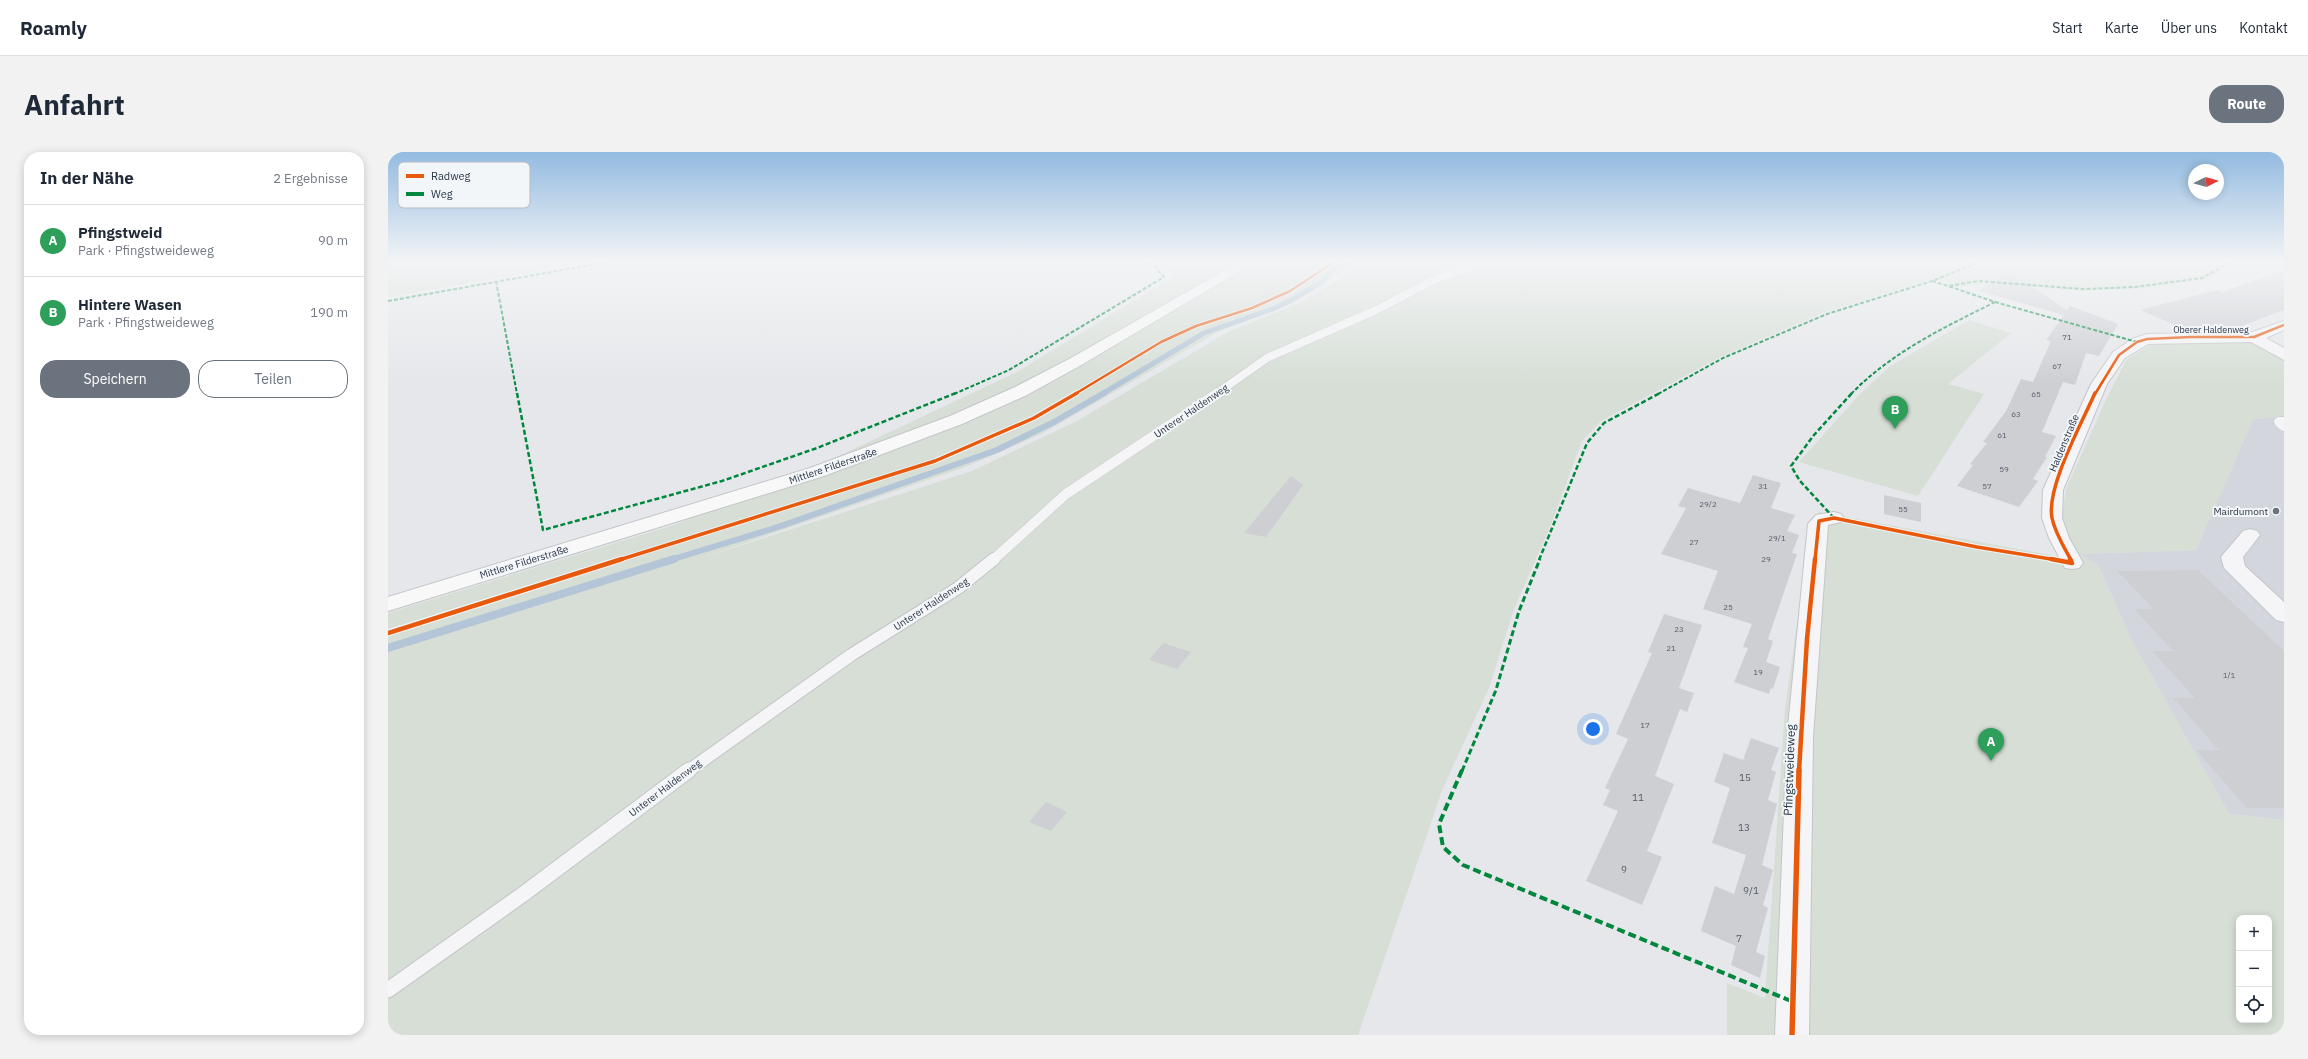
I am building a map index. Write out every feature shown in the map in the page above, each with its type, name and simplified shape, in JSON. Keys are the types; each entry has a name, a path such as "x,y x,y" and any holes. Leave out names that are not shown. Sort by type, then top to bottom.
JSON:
{"main road":[{"name":"Mittlere Filderstraße","path":"388,604 817,472 948,423 1021,390 1077,361 1179,302"}],"street":[{"name":"Oberer Haldenweg","path":"2137,342 2174,337 2254,337 2284,325"},
{"path":"2254,337 2284,355"},
{"name":"Haldenstraße","path":"2072,563 2059,538 2052,518 2053,490 2099,384 2119,355 2137,342"},
{"name":"Pfingstweideweg","path":"1792,1035 1800,737 1807,639 1818,524 1823,519 1834,518"},
{"path":"2250,535 2232,557 2235,568 2284,615"}],"lane":[{"name":"Unterer Haldenweg","path":"388,990 522,895 706,758 851,654 958,588 1009,548 1066,494 1213,397 1267,358 1374,312 1392,302"},
{"path":"2284,422 2279,422 2284,426"}],"shaded area":[{"path":"1132,302 1295,302 1218,332 1043,433 968,466 699,559 972,471 1077,421 1228,332 1300,302 1857,302 1825,312 1720,357 1601,421 1582,441 1550,527 1514,609 1489,688 1443,788 1358,1035 388,1035 388,613 677,524 843,454 1017,372"},
{"path":"1969,320 2011,333 1948,384 1984,394 1918,496 1799,462 1859,395 1889,367"},
{"path":"2171,341 2255,343 2284,352 2284,416 2253,419 2196,550 2079,554 2098,565 2132,641 2229,814 2284,820 2284,1035 1727,1035 1727,983 1765,998 1785,709 1812,518 1819,512 2061,557 2078,554 2068,538 2062,518 2066,489 2105,402 2126,360 2148,346"},
{"path":"2284,416 2284,820 2229,814 2132,641 2098,565 2078,554 2196,550 2253,419"}],"building":[{"path":"2019,302 2055,302 2067,310 2070,306 2118,324 2099,356 2086,353 2075,385 2063,382 2042,432 2056,436 2045,457 2047,457 2033,479 2038,481 2019,507 1957,486 1973,465 1970,464 1987,443 1983,442 2006,411 2021,379 2033,382 2051,341 2046,340 2064,315"},
{"path":"2170,302 2284,302 2284,310 2231,330 2219,326 2191,332 2140,310"},
{"path":"1753,475 1781,483 1771,508 1795,515 1787,531 1799,535 1792,553 1797,554 1768,639 1773,641 1766,662 1780,667 1773,689 1771,688 1769,694 1734,682 1748,648 1743,647 1752,624 1703,609 1718,571 1661,554 1686,508 1678,506 1688,488 1740,503"},
{"path":"1291,476 1303,485 1266,537 1244,533"},
{"path":"1884,495 1921,503 1921,522 1884,514"},
{"path":"2198,570 2284,651 2284,808 2247,808 2196,750 2219,750 2173,698 2195,698 2152,651 2173,651 2134,609 2154,609 2117,571"},
{"path":"1664,614 1702,625 1679,688 1694,693 1687,712 1680,709 1655,776 1674,784 1647,851 1662,857 1642,905 1586,881 1618,811 1603,805 1610,790 1605,788 1628,739 1616,734 1652,653 1648,652"},
{"path":"1163,643 1191,652 1177,669 1149,660"},
{"path":"1751,738 1779,748 1771,770 1776,772 1768,800 1777,804 1762,865 1773,870 1763,905 1768,908 1756,952 1765,956 1760,978 1731,965 1736,946 1701,931 1715,886 1734,894 1746,855 1712,843 1730,788 1714,782 1724,753 1743,760"},
{"path":"1046,802 1067,812 1051,831 1029,822"}],"waterway":[{"path":"1102,394 1204,333 1275,308 1287,302"},
{"path":"670,560 778,527 997,450 1054,422 1104,393"},
{"path":"388,648 674,559"}],"marked path":[{"path":"500,302 543,530 722,481 817,448 932,403 1009,370 1122,302"},
{"path":"1791,997 1791,1001 1463,865 1443,847 1439,824 1496,690 1519,611 1587,443 1604,423 1723,358 1827,314 1865,302"},
{"path":"1834,518 1800,481 1791,466 1802,450 1827,419 1870,375 1923,338 1995,302"},
{"path":"1996,302 2137,342"}],"cycle path":[{"path":"388,633 935,461 1034,418 1161,342 1196,326 1252,308 1265,302"},
{"path":"2072,563 2059,538 2052,518 2053,490 2099,384 2119,355 2137,342 2147,339 2254,337 2284,325"},
{"path":"1792,1035 1800,737 1807,639 1819,521 1834,518 1977,547 2072,563"}],"place":[{"name":"Hintere Wasen","path":"1895,429"},
{"name":"Mairdumont","path":"2276,511"},
{"name":"Pfingstweid","path":"1991,761"}]}
